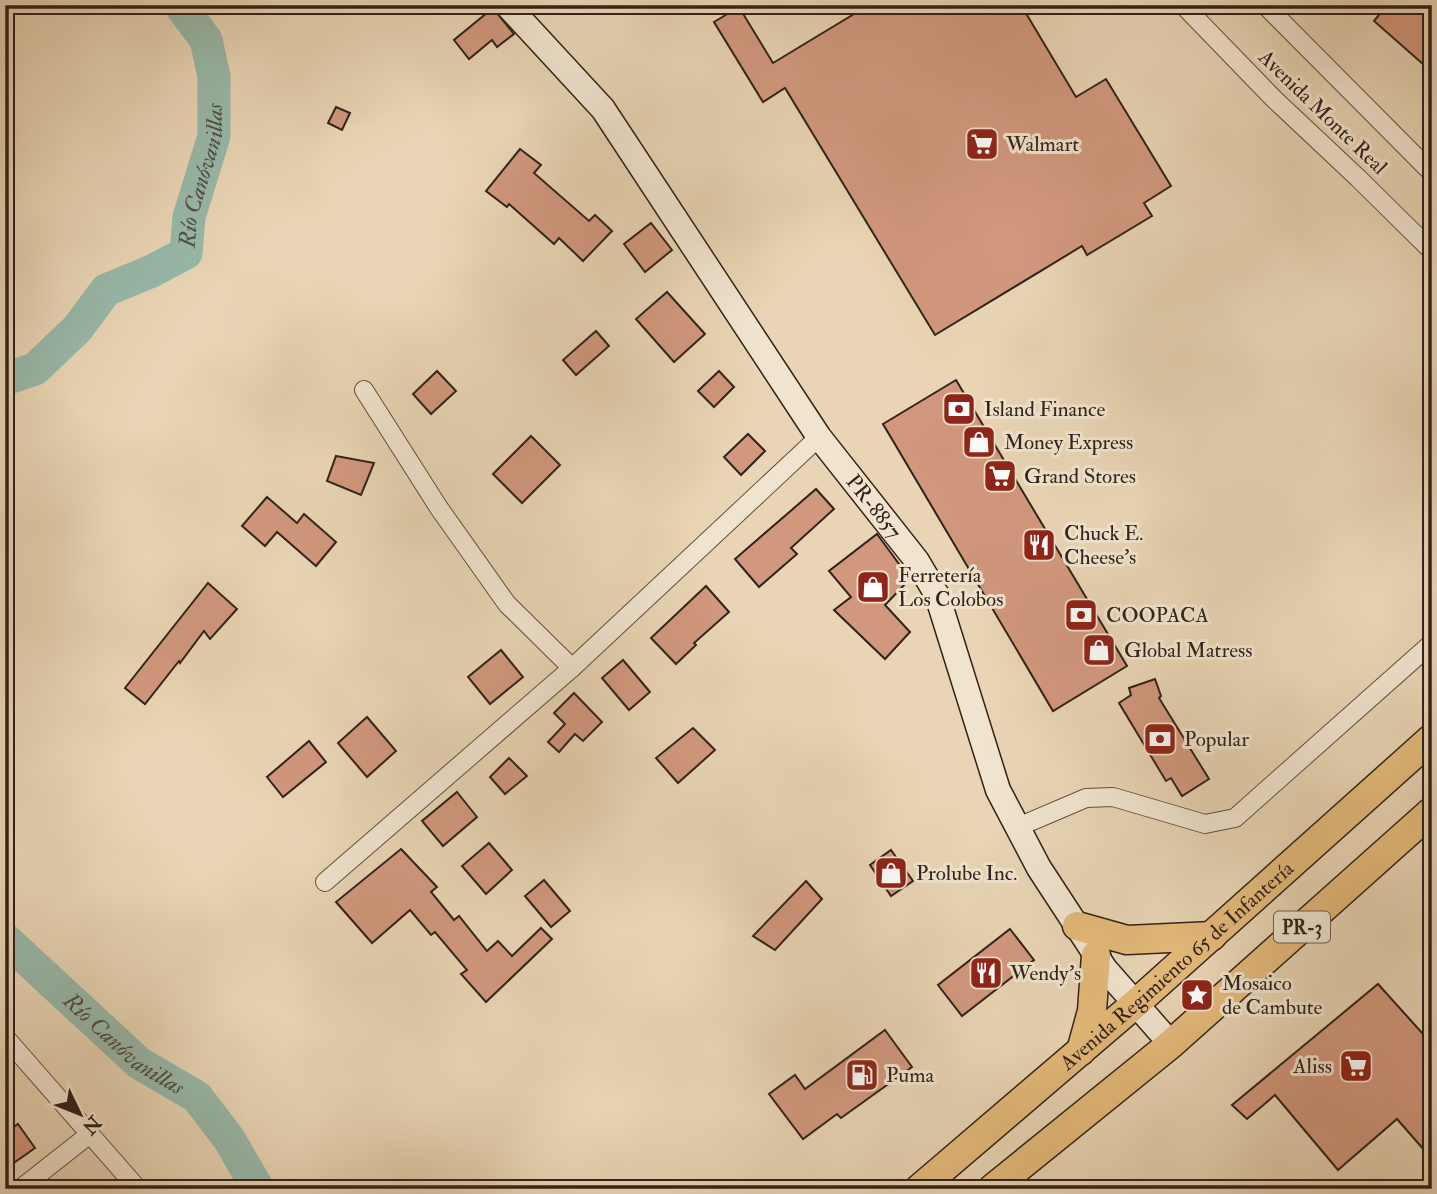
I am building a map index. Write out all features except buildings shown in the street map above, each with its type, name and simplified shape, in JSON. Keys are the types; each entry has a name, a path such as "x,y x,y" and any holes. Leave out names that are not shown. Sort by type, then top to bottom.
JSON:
{"main road":[{"name":"Avenida Regimiento 65 de Infantería","path":"919,1189 1135,1005 1432,738"},
{"name":"PR-3","path":"992,1189 1171,1044 1432,811"},
{"path":"1077,926 1127,940 1212,936"},
{"path":"1082,1051 1092,1011 1096,955"}],"street":[{"name":"PR-8857","path":"508,5 603,109 819,437 917,561 937,595 998,790 1038,868 1096,955 1135,1005 1171,1044"},
{"name":"Avenida Monte Real","path":"1183,5 1274,99 1432,251"},
{"name":"Avenida Monte Real","path":"1265,5 1432,173"},
{"path":"364,390 439,508 507,604 572,668"},
{"path":"325,882 572,668 819,437"},
{"path":"1017,827 1086,798 1113,797 1205,824 1235,818 1432,643"},
{"path":"5,1037 138,1189"},
{"path":"20,1189 90,1134"}],"waterway":[{"name":"Río Canóvanillas","path":"5,379 35,369 77,329 106,290 186,253 189,217 214,136 214,76 206,40 180,5"},
{"name":"Río Canóvanillas","path":"5,939 139,1063 197,1097 229,1139 258,1189"}],"place":[{"name":"Walmart","path":"982,144"},
{"name":"Island Finance","path":"959,409"},
{"name":"Money Express","path":"979,442"},
{"name":"Grand Stores","path":"1000,476"},
{"name":"Chuck E. Cheese's","path":"1039,545"},
{"name":"Ferretería Los Colobos","path":"873,587"},
{"name":"COOPACA","path":"1081,615"},
{"name":"Global Matress","path":"1099,650"},
{"name":"Popular","path":"1160,739"},
{"name":"Prolube Inc.","path":"891,873"},
{"name":"Wendy's","path":"986,973"},
{"name":"Mosaico de Cambute","path":"1197,995"},
{"name":"Aliss","path":"1356,1066"},
{"name":"Puma","path":"862,1075"}]}
